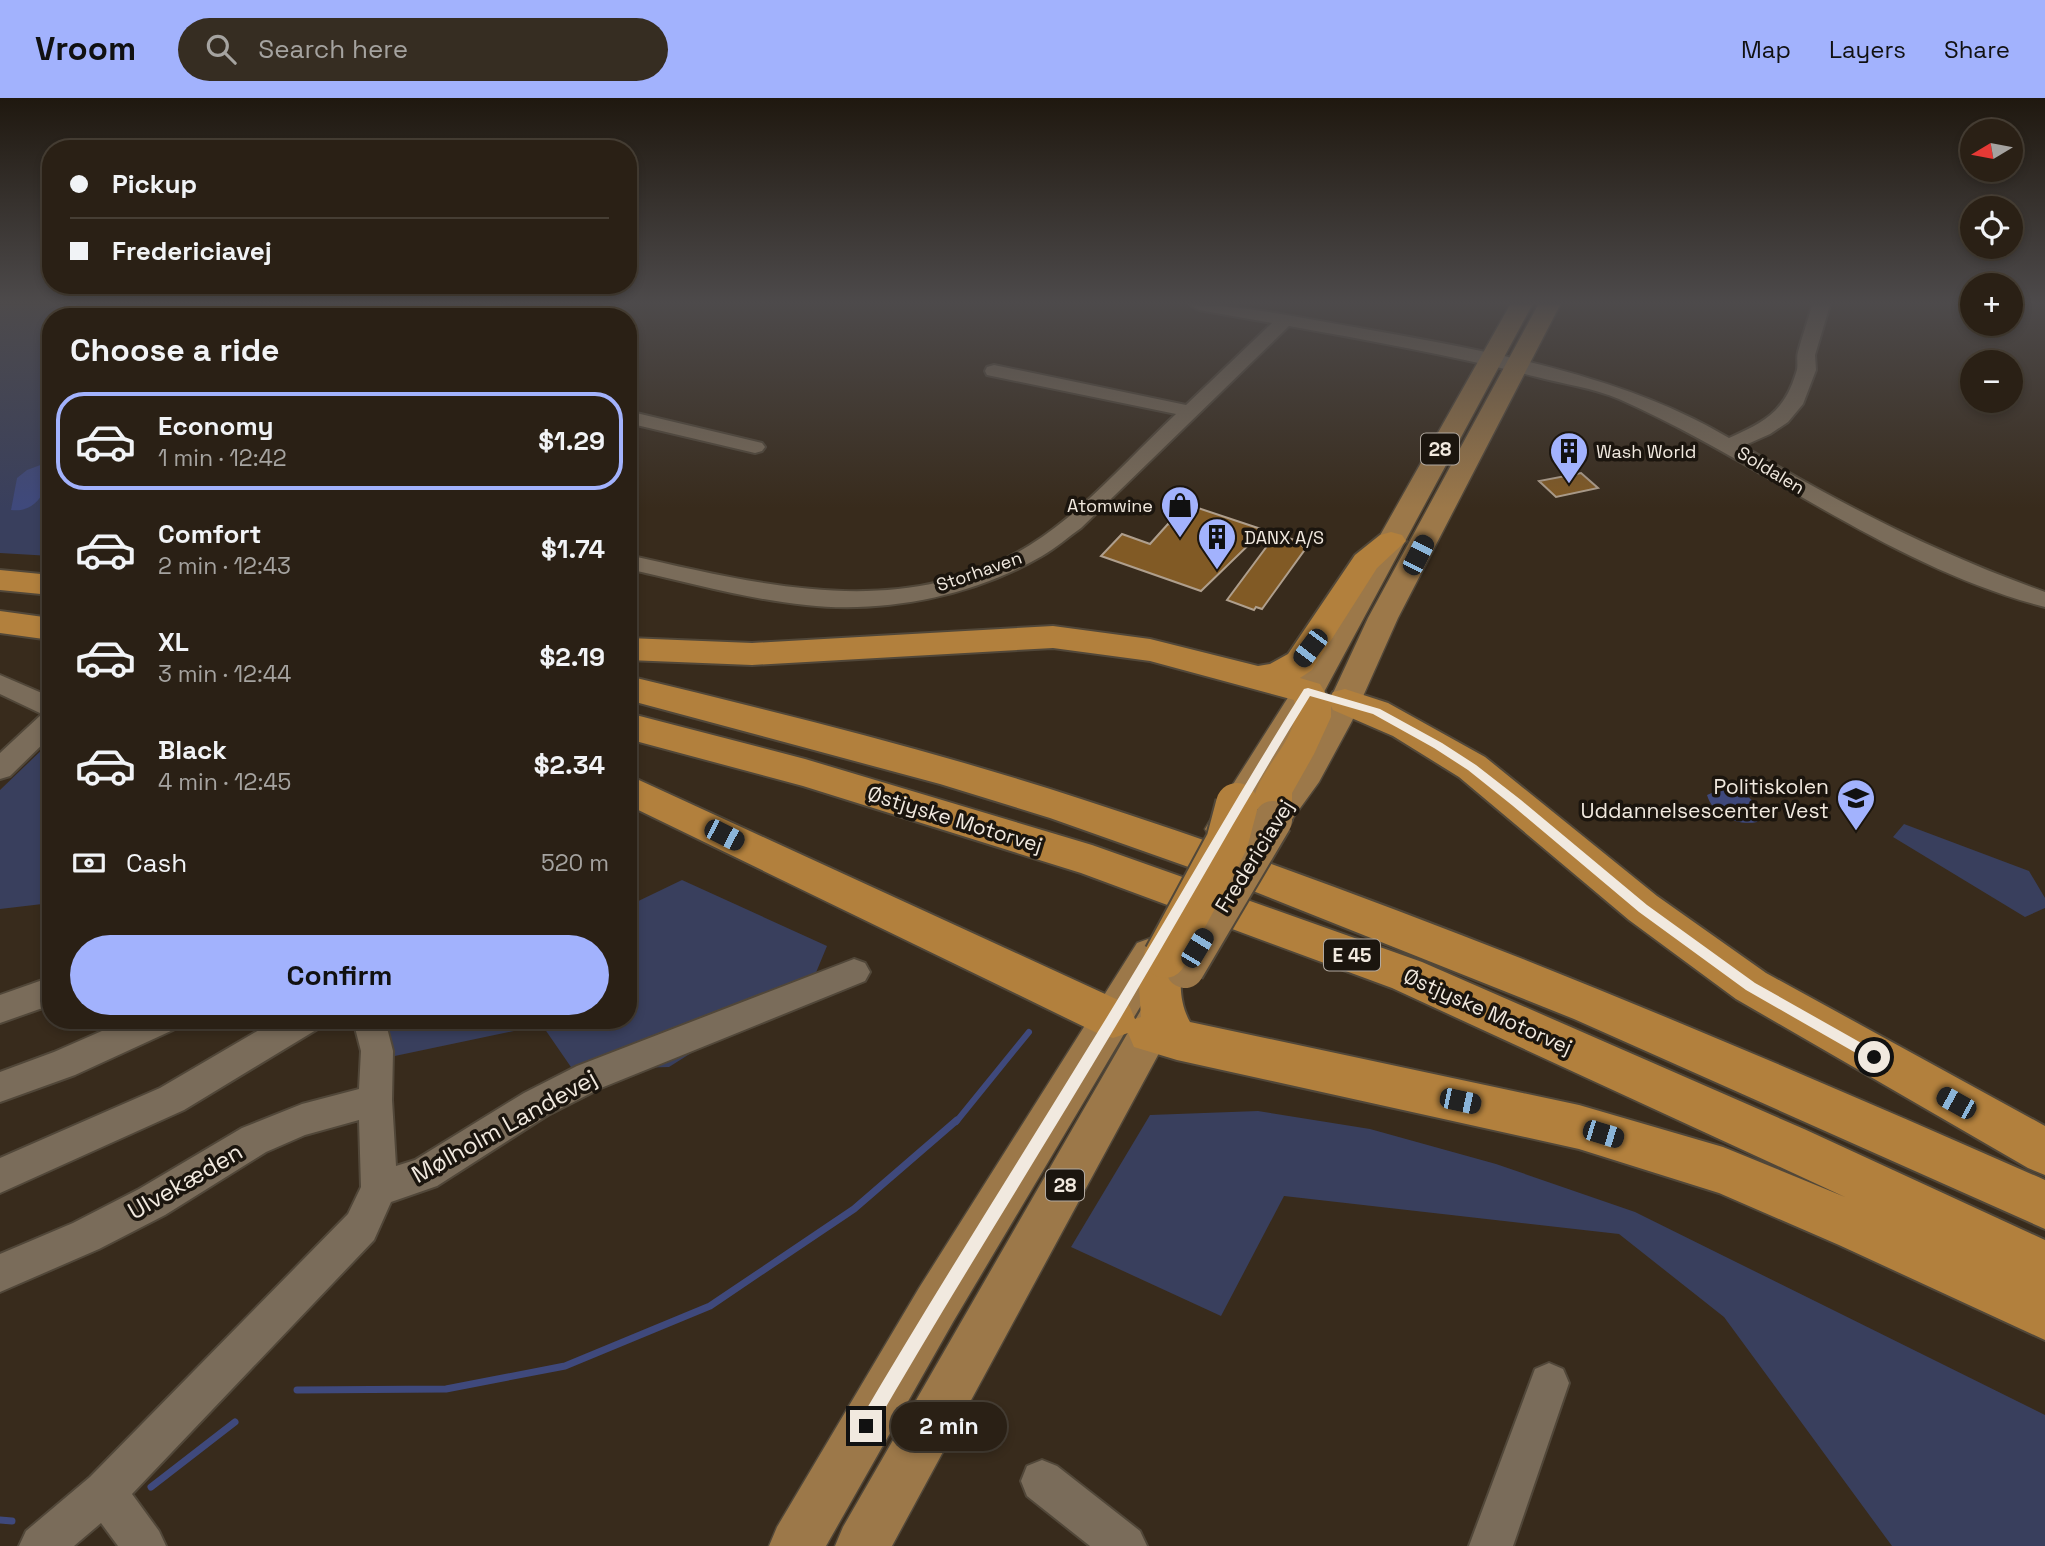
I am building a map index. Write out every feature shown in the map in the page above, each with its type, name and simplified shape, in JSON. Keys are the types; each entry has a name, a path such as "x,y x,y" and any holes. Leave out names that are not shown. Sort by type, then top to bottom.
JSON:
{"highway":[{"path":"1259,677 1278,675 1300,662 1366,562 1404,548"},
{"path":"0,565 42,567"},
{"path":"0,580 42,584"},
{"path":"0,610 42,614"},
{"path":"0,622 42,628"},
{"path":"637,650 756,653 1051,637 1114,642 1172,653 1376,712 1472,767 1643,908 1751,986 2045,1152"},
{"name":"Østjyske Motorvej","path":"637,690 841,741 1123,827 1396,926 1827,1106 2045,1205"},
{"path":"1273,820 1273,792 1296,754 1313,717 1313,702 1326,696"},
{"name":"Østjyske Motorvej","path":"637,728 805,773 1092,861 1407,975 1787,1145 2045,1266"},
{"path":"637,793 1150,1026 1579,1127 1723,1171 1857,1227 2045,1314"},
{"path":"1150,1026 1159,971 1227,842 1237,804"}],"main road":[{"path":"1404,548 1420,523 1498,373"},
{"name":"Fredericiavej","path":"1237,804 1326,696 1383,618 1404,548 1511,373"},
{"name":"Fredericiavej","path":"1167,960 1273,820"},
{"name":"28","path":"796,1546 936,1305 1150,1026"},
{"name":"28","path":"863,1546 1150,1026"}],"street":[{"path":"997,373 1189,411"},
{"name":"Storhaven","path":"637,564 752,589 809,598 865,598 961,581 1000,568 1035,551 1073,523 1230,373"},
{"name":"Soldalen","path":"1545,373 1622,393 1668,413 1908,546 2045,600"},
{"path":"1729,445 1763,430 1781,418 1793,404 1806,373"},
{"path":"637,420 755,447"},
{"path":"0,684 42,704"},
{"path":"0,769 42,729"},
{"name":"Mølholm Landevej","path":"379,1189 424,1174 536,1104 589,1077 854,972"},
{"path":"0,1009 42,993"},
{"path":"0,1087 63,1064 142,1029"},
{"path":"0,1176 172,1099 290,1029"},
{"path":"41,1546 105,1492 361,1227 379,1189 375,1100 377,1051 371,1029"},
{"name":"Ulvekæden","path":"0,1273 86,1236 152,1202 254,1140 302,1120 375,1100"},
{"path":"1490,1546 1549,1383"},
{"path":"1042,1481 1125,1546"},
{"path":"105,1492 144,1546"}],"shaded area":[{"path":"0,373 42,373 42,555 0,553"},
{"path":"42,464 42,496 29,507 11,510 17,478 27,470"},
{"path":"42,750 42,904 0,909 0,790"},
{"path":"1721,789 1750,798 1761,814 1757,822 1734,821 1720,814 1707,795"},
{"path":"1904,824 2029,871 2045,898 2045,908 2025,917 1893,837"},
{"path":"682,880 827,946 815,975 669,1067 573,1070 545,1029 637,1029 637,902"},
{"path":"383,1029 523,1029 390,1057"},
{"path":"1258,1111 1370,1129 1496,1164 1635,1212 2045,1415 2045,1546 1892,1546 1724,1317 1619,1234 1284,1196 1221,1316 1071,1247 1150,1115"}],"building":[{"name":"Wash World","path":"1581,473 1598,488 1556,497 1539,481"},
{"name":"DANX A/S","path":"1192,506 1264,530 1201,591 1101,556 1122,534 1150,544 1168,524 1175,526"},
{"path":"1276,534 1304,543 1302,546 1306,548 1262,609 1256,607 1254,610 1227,600"}],"waterway":[{"path":"956,1122 1029,1032"},
{"path":"297,1390 446,1389 565,1366 710,1306 854,1209 957,1120"},
{"path":"151,1487 235,1422"},
{"path":"0,1520 12,1521"}],"place":[{"name":"Wash World","path":"1569,485"},
{"name":"Atomwine","path":"1180,539"},
{"name":"DANX A/S","path":"1217,571"},
{"name":"Politiskolen Uddannelsescenter Vest","path":"1856,832"}],"route":[{"path":"866,1426 936,1305 1113,1019 1237,804 1308,692 1376,712 1438,745 1472,767 1643,908 1751,986 1874,1057"}]}
